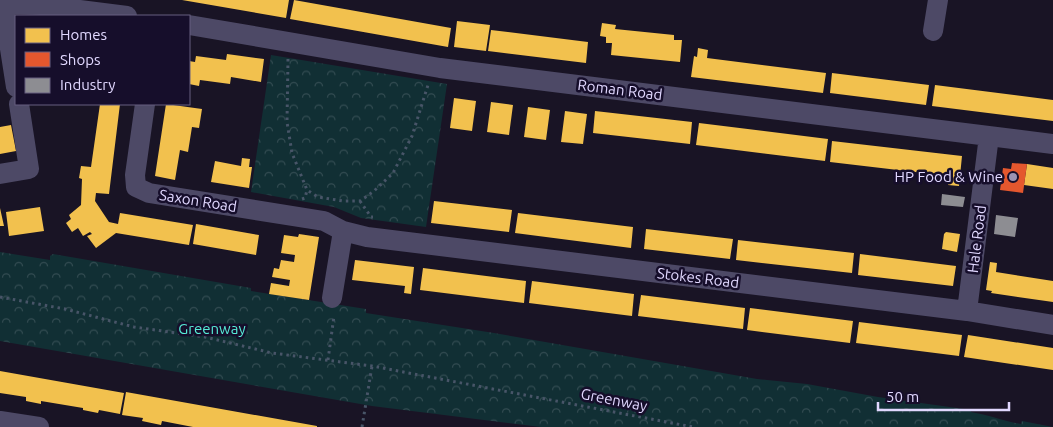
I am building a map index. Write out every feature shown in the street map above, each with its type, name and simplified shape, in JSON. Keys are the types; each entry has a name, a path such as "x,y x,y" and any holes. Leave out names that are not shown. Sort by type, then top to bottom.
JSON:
{"street":[{"path":"933,31 938,0"},
{"path":"15,82 1,4 41,5 119,15"},
{"name":"Roman Road","path":"190,25 440,68 1053,144"},
{"path":"0,174 30,169 19,105"},
{"name":"Saxon Road","path":"145,105 135,175 136,187 149,193 324,222 343,231"},
{"name":"Hale Road","path":"967,311 989,136"},
{"path":"333,306 343,231"},
{"name":"Stokes Road","path":"343,231 374,238 967,311 1053,325"},
{"path":"0,421 33,426"}],"path":[{"path":"289,54 288,122 292,153 306,190 318,197 360,200 374,191 393,173 412,136 427,85 433,84"},
{"path":"360,200 371,217 376,218"},
{"name":"Greenway","path":"0,297 65,309 134,327 206,337 272,353 372,366 693,427"},
{"path":"328,360 333,306"},
{"path":"362,427 372,366"}],"green space":[{"path":"271,55 447,84 426,227 361,218 334,207 251,192"},
{"name":"Greenway","path":"0,252 50,260 50,256 53,254 251,288 251,291 366,309 366,313 494,333 757,379 807,384 878,397 971,410 971,412 1014,423 1021,424 1022,421 1053,427 541,427 372,406 0,341"}],"building: Homes":[{"path":"182,0 289,0 286,18"},
{"path":"294,0 451,28 448,47 290,19"},
{"path":"457,21 490,25 486,51 454,47"},
{"path":"602,23 616,25 615,29 674,35 674,40 682,40 680,62 611,55 612,43 606,43 606,37 600,36"},
{"path":"491,30 588,42 586,63 488,51"},
{"path":"698,48 708,50 707,58 826,73 823,93 691,77 694,56 697,57"},
{"path":"227,54 264,59 261,82 231,77 230,84 200,80 199,86 190,84 190,61 195,62 196,56 226,60"},
{"path":"832,73 929,85 926,105 830,93"},
{"path":"935,85 1053,100 1053,121 932,106"},
{"path":"454,98 476,101 472,131 450,128"},
{"path":"491,102 513,105 509,135 487,132"},
{"path":"100,105 120,105 109,194 96,193 95,201 109,222 118,224 120,213 193,225 189,245 116,233 96,248 87,236 92,234 90,232 83,236 78,228 72,232 66,223 71,219 69,215 81,205 82,179 79,178 81,166 91,167"},
{"path":"166,105 202,109 199,128 192,127 188,152 180,150 175,180 155,176"},
{"path":"528,107 550,110 546,140 524,137"},
{"path":"565,111 587,114 583,144 561,142"},
{"path":"595,111 692,122 690,144 593,133"},
{"path":"699,123 828,139 825,161 696,145"},
{"path":"11,125 16,151 0,154 0,127"},
{"path":"832,141 962,156 959,186 948,185 949,176 830,162"},
{"path":"242,158 250,159 249,167 252,167 249,188 211,182 215,161 241,166"},
{"path":"1027,164 1053,168 1053,189 1024,185"},
{"path":"434,201 512,210 509,232 431,223"},
{"path":"40,207 44,231 9,236 6,212"},
{"path":"0,208 4,226 0,226"},
{"path":"518,213 633,227 631,248 515,233"},
{"path":"196,224 259,235 256,255 193,244"},
{"path":"646,229 733,239 730,259 644,249"},
{"path":"946,232 960,234 957,252 942,249"},
{"path":"299,234 319,237 309,300 269,294 271,283 289,286 290,280 272,277 274,268 279,269 281,260 294,262 295,255 281,253 284,235 298,237"},
{"path":"738,240 854,253 852,273 736,260"},
{"path":"860,254 956,266 953,286 858,275"},
{"path":"355,260 414,267 411,294 404,293 405,286 352,280"},
{"path":"990,262 997,263 996,272 1053,281 1053,302 991,293 992,291 986,290"},
{"path":"423,268 526,281 524,303 420,290"},
{"path":"532,281 634,294 632,316 529,303"},
{"path":"641,295 745,308 743,329 638,316"},
{"path":"750,308 853,321 850,343 747,330"},
{"path":"859,322 962,335 959,356 856,343"},
{"path":"968,335 1053,348 1053,370 964,357"},
{"path":"0,371 124,393 120,414 99,410 98,413 83,410 83,408 41,401 41,404 26,401 26,397 0,393"},
{"path":"126,392 317,427 193,427 162,421 161,425 142,421 143,418 122,415"}],"building: Shops":[{"name":"HP Food & Wine","path":"1012,163 1027,164 1023,193 1000,190 1003,168 1011,169"}],"building: Industry":[{"path":"942,194 965,197 963,207 941,205"},
{"path":"996,215 1018,218 1015,237 994,234"}],"place":[{"name":"HP Food & Wine","path":"1013,177"}]}
